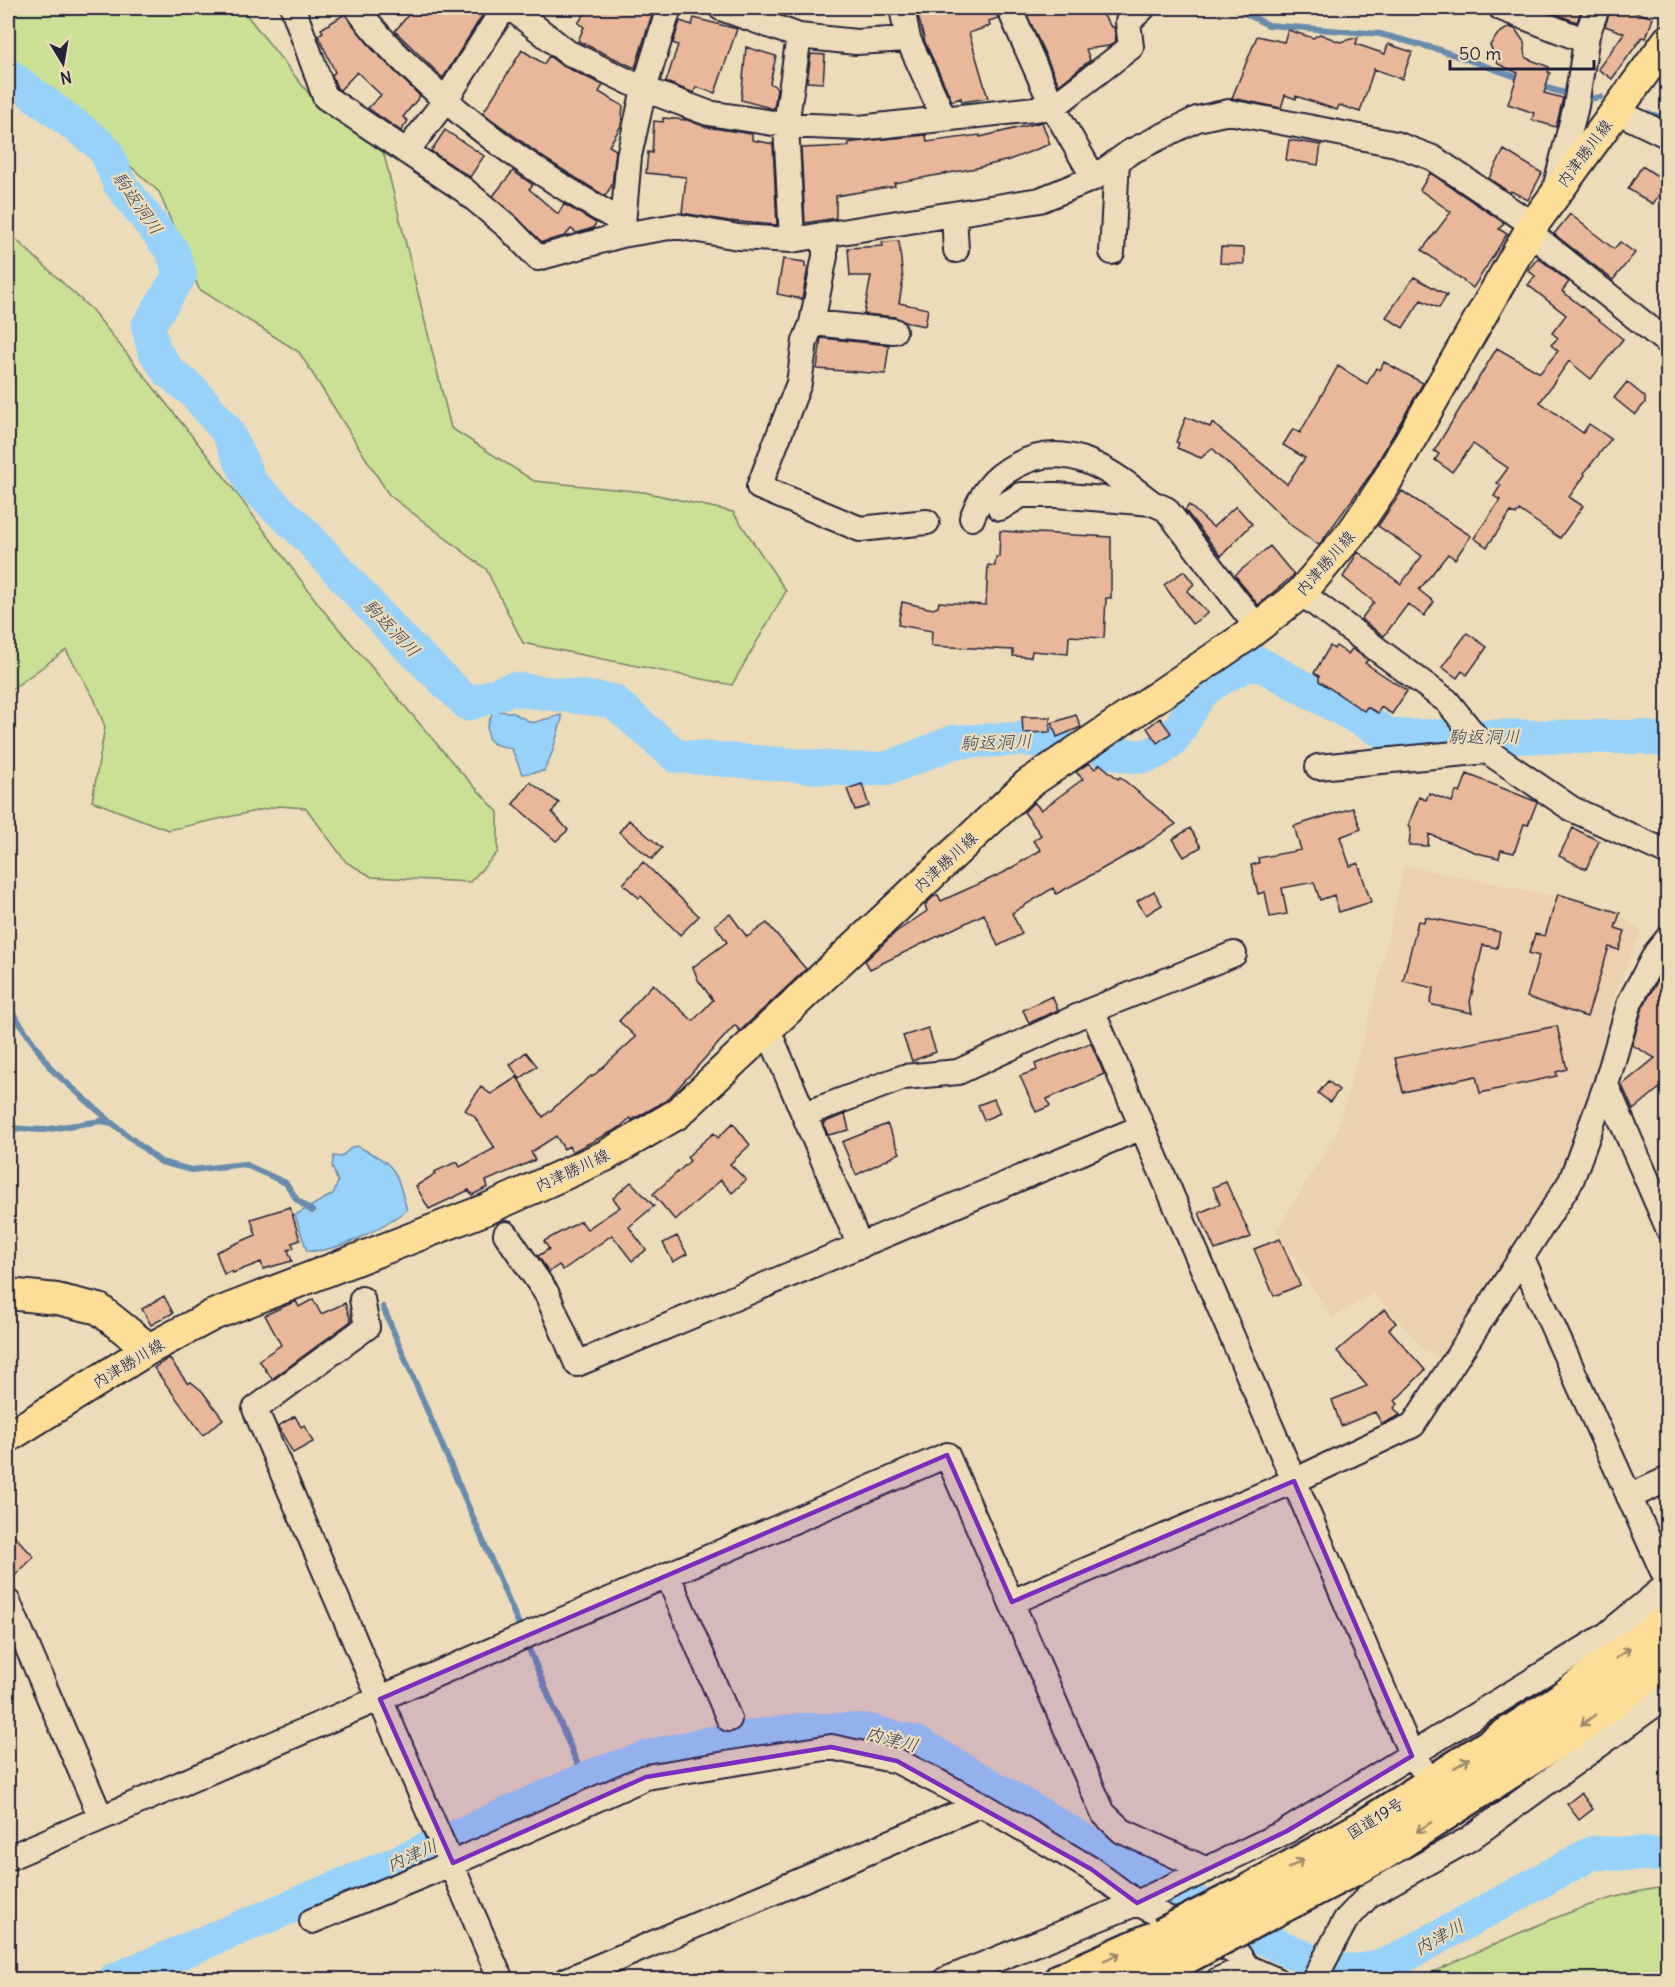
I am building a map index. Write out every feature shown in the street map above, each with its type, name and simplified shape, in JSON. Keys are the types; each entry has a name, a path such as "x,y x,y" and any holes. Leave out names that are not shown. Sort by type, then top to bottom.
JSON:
{"highway":[{"name":"国道19号","path":"1251,1906 1362,1828 1540,1714 1668,1620"},
{"name":"国道19号","path":"1061,1980 1171,1948 1251,1906 1380,1856 1582,1725 1668,1659"},
{"name":"国道19号","path":"1135,1980 1171,1948"}],"main road":[{"name":"内津勝川線","path":"8,1437 149,1349 213,1315 487,1209 605,1156 677,1114 1028,784 1257,627 1301,593 1353,531 1385,484 1531,228 1554,192 1668,40"},
{"path":"8,1294 57,1299 99,1309 149,1349"}],"street":[{"path":"357,8 372,30 445,101 523,163 622,229"},
{"path":"407,151 445,101 504,8"},
{"path":"511,8 567,52 644,89 708,113 786,125 859,128 1053,107 1131,47 1128,22 1143,8"},
{"path":"622,229 629,156 644,89 669,8"},
{"path":"721,8 799,36 856,42 908,39"},
{"path":"902,8 908,39 944,118"},
{"path":"1010,8 1053,107 1094,178"},
{"path":"1501,8 1586,41"},
{"path":"1554,192 1576,106 1586,41 1597,8"},
{"path":"296,9 325,97 464,190 508,227 538,258 622,229 676,226 738,237 792,240 1040,200 1094,178 1130,152 1197,119 1229,112 1396,144 1433,158 1531,228 1668,343"},
{"path":"792,240 786,125 799,36"},
{"path":"1616,111 1668,136"},
{"path":"1112,252 1117,161"},
{"path":"954,214 956,250"},
{"path":"825,235 825,256 812,323 805,341 799,383 759,487 860,529 927,522"},
{"path":"812,323 894,331"},
{"path":"972,518 990,482 1028,458 1051,453 1076,457 1119,477 1152,503 1166,509 1257,627"},
{"path":"1000,508 1021,495 1056,495 1152,503"},
{"path":"1301,593 1447,701 1487,751 1572,809 1668,854"},
{"path":"1318,767 1487,751"},
{"path":"1012,1602 1294,1481 1413,1425 1571,1180 1606,1085 1630,1002 1656,953 1668,938"},
{"path":"805,1114 904,1077 958,1072 1092,1010 1234,954"},
{"path":"1092,1010 1417,1762"},
{"path":"768,1030 860,1246"},
{"path":"1606,1085 1668,1228"},
{"path":"506,1234 547,1294 577,1364 1142,1127"},
{"path":"945,1980 1144,1899 1287,1831 1417,1762 1605,1636 1668,1584 1522,1258"},
{"path":"362,1299 367,1327 255,1409 453,1863 501,1980"},
{"path":"8,1858 947,1455 1103,1813 1122,1831 1198,1873"},
{"path":"1629,1497 1668,1479"},
{"path":"668,1576 729,1719"},
{"path":"8,1602 101,1818"},
{"path":"1314,1980 1328,1948 1345,1921 1369,1895 1668,1695"},
{"path":"312,1921 453,1863 646,1777 831,1747 897,1761 981,1804 1238,1954 1247,1967 1276,1980"},
{"path":"567,1980 981,1804"},
{"path":"1218,1980 1247,1967"}],"highlighted area":[{"path":"947,1455 1012,1602 1294,1481 1412,1756 1287,1831 1137,1903 1091,1869 897,1761 831,1747 646,1777 453,1863 380,1699"}],"shaded area":[{"path":"1404,865 1613,908 1641,932 1612,1002 1590,1096 1565,1169 1442,1360 1425,1351 1374,1293 1332,1318 1276,1231 1336,1134 1375,996"}],"green space":[{"path":"8,8 241,8 317,104 381,142 451,428 534,481 644,492 733,512 786,591 732,685 523,643 486,569 389,495 299,352 199,289 159,192 39,84 8,62"},
{"path":"8,232 92,310 223,475 323,610 459,770 498,812 498,852 470,882 372,877 346,862 306,808 279,806 168,830 92,801 105,727 94,698 66,650 8,692"},
{"path":"1667,1887 1667,1979 1417,1979 1573,1911 1605,1900"}],"water":[{"path":"493,711 512,712 532,723 561,715 562,719 552,753 544,771 522,774 512,749 494,744 488,738 487,727"},
{"path":"357,1146 392,1169 407,1210 359,1238 333,1248 307,1251 295,1215 333,1194 338,1182 332,1166 334,1156 341,1157 352,1147"}],"building":[{"path":"414,8 428,8 437,16 444,8 481,8 485,11 443,78 395,31"},
{"path":"589,8 643,8 653,11 635,68 578,41 584,27 578,23"},
{"path":"916,8 995,8 998,18 989,21 990,26 969,33 988,98 962,102 961,98 952,101 925,42"},
{"path":"1024,8 1099,8 1111,27 1114,27 1116,41 1109,46 1086,49 1090,60 1059,85"},
{"path":"1539,8 1582,8 1577,22"},
{"path":"1611,8 1633,8 1632,11 1653,18 1646,38 1642,37 1612,79 1598,69 1624,33 1605,26"},
{"path":"345,14 372,49 420,96 403,117 408,121 401,131 368,108 381,95 357,72 340,90 337,88 332,75 335,72 318,35 323,32 321,29"},
{"path":"694,18 737,29 715,93 696,87 694,93 666,82 678,45 673,43 680,21 692,25"},
{"path":"1509,27 1515,29 1524,42 1526,58 1549,67 1548,72 1550,73 1544,93 1563,98 1556,127 1532,120 1534,113 1508,104 1518,73 1498,64 1490,45 1498,34"},
{"path":"1288,30 1313,38 1320,34 1340,42 1358,37 1356,44 1385,54 1388,44 1412,52 1402,79 1374,69 1360,112 1339,105 1337,110 1296,96 1296,99 1285,95 1281,108 1232,98 1257,36 1284,42"},
{"path":"746,47 776,56 770,83 777,88 774,109 741,100"},
{"path":"522,50 544,64 549,56 561,65 603,85 599,92 623,106 621,126 609,146 616,150 612,185 605,196 547,160 483,113"},
{"path":"811,54 825,55 823,83 807,82"},
{"path":"663,118 687,120 706,127 752,134 752,140 773,144 777,225 729,221 682,213 686,177 646,173 648,152 652,153 654,121 663,122"},
{"path":"1042,122 1050,144 1009,160 894,183 895,186 836,196 836,218 805,223 801,148 849,146 848,143 854,142 926,135 927,142 980,135 980,137"},
{"path":"445,130 484,156 470,177 431,151"},
{"path":"1289,140 1321,145 1318,165 1286,160"},
{"path":"1504,150 1542,173 1528,200 1511,191 1510,193 1489,178"},
{"path":"1642,166 1667,182 1653,204 1628,189"},
{"path":"513,171 533,185 529,189 558,214 564,204 596,223 593,228 577,233 571,229 565,236 542,242 493,196"},
{"path":"1430,173 1504,223 1499,229 1507,234 1473,288 1422,250 1451,212 1420,190"},
{"path":"1570,214 1614,249 1620,242 1635,253 1613,280 1554,234"},
{"path":"899,241 903,280 899,303 928,309 925,326 905,322 895,317 864,314 871,276 850,276 848,248 883,246 882,242"},
{"path":"1221,247 1244,248 1244,264 1220,263"},
{"path":"1538,258 1569,282 1562,291 1623,339 1591,379 1569,361 1540,402 1583,433 1589,424 1611,439 1584,473 1585,475 1569,497 1583,506 1560,538 1519,510 1516,515 1511,512 1487,547 1474,538 1500,500 1494,496 1501,485 1497,483 1508,468 1473,444 1452,472 1435,460 1439,454 1434,451 1497,348 1540,373 1558,351 1551,345 1558,338 1552,333 1566,315 1528,285 1535,276 1528,270"},
{"path":"783,259 805,262 805,267 808,267 802,299 777,294"},
{"path":"1414,277 1447,295 1439,308 1421,300 1403,328 1386,317"},
{"path":"821,338 889,345 885,374 817,369"},
{"path":"1384,362 1423,383 1370,475 1319,545 1292,526 1212,448 1201,458 1177,448 1179,443 1176,442 1186,417 1210,427 1212,423 1287,484 1305,458 1283,445 1293,429 1300,433 1338,366 1367,384 1376,368 1380,370"},
{"path":"1627,382 1645,397 1645,403 1635,415 1614,398"},
{"path":"1402,491 1471,536 1455,559 1448,554 1419,590 1434,602 1424,616 1408,604 1384,636 1361,619 1374,602 1343,577 1358,552 1401,584 1422,556 1378,526"},
{"path":"1189,505 1213,527 1236,506 1252,524 1221,556 1185,510"},
{"path":"1000,531 1111,537 1111,598 1106,598 1104,638 1069,636 1068,654 1032,651 1031,657 1013,656 1013,650 931,646 932,631 898,625 902,602 933,609 938,607 939,602 986,605 988,565 995,566 996,557 999,557"},
{"path":"1270,546 1294,575 1258,605 1235,575"},
{"path":"1184,571 1194,584 1187,591 1208,613 1192,624 1164,585"},
{"path":"1467,633 1487,647 1467,675 1462,671 1457,678 1442,667"},
{"path":"1330,646 1334,649 1336,646 1348,654 1352,649 1368,660 1365,663 1407,691 1392,714 1381,707 1378,713 1367,707 1364,711 1319,681 1319,676 1314,673"},
{"path":"1076,715 1081,727 1057,737 1052,723"},
{"path":"1022,717 1050,717 1050,732 1023,733"},
{"path":"1160,718 1171,733 1157,743 1147,728"},
{"path":"1089,763 1095,769 1100,764 1118,779 1120,777 1176,824 1143,846 1086,878 1056,894 1053,888 1012,913 1022,934 998,946 984,914 870,969 865,961 896,932 927,911 925,905 933,897 938,895 941,901 1003,873 1041,850 1033,841 1041,835 1024,812 1034,802 1041,810 1083,779 1076,772"},
{"path":"1467,774 1537,802 1528,825 1524,824 1514,853 1501,850 1499,858 1477,853 1429,834 1428,846 1409,845 1411,827 1408,826 1419,797 1426,800 1429,793 1452,802 1456,791 1460,793"},
{"path":"530,782 559,803 552,812 568,830 556,841 513,804"},
{"path":"862,784 869,806 855,810 847,789"},
{"path":"1353,808 1361,829 1340,837 1350,866 1358,863 1371,902 1339,912 1334,895 1320,900 1314,882 1282,888 1287,914 1270,917 1265,892 1258,894 1251,865 1259,863 1258,858 1301,850 1294,826"},
{"path":"629,820 662,848 652,859 619,832"},
{"path":"1190,828 1201,847 1184,857 1173,839"},
{"path":"1573,828 1599,841 1586,869 1559,856"},
{"path":"643,862 699,916 680,935 641,896 639,898 623,884"},
{"path":"1154,891 1162,905 1146,915 1137,901"},
{"path":"1558,894 1620,913 1615,928 1625,931 1619,950 1609,947 1587,1017 1527,997 1539,956 1529,953 1535,934 1545,936"},
{"path":"730,914 747,937 767,923 806,969 740,1031 735,1025 667,1100 632,1120 630,1118 619,1128 572,1152 569,1146 564,1149 556,1136 531,1152 535,1160 486,1181 488,1187 472,1195 469,1190 429,1209 416,1186 435,1174 434,1172 454,1163 458,1163 460,1167 495,1148 474,1116 465,1110 481,1087 491,1094 517,1077 543,1117 636,1037 619,1021 653,984 693,1021 713,1000 698,980 693,967 727,942 715,925"},
{"path":"1425,917 1500,932 1497,948 1483,945 1470,1002 1472,1013 1433,1005 1430,1003 1434,988 1403,981 1418,921 1424,922"},
{"path":"1668,962 1668,1081 1633,1110 1622,1085 1655,1058 1632,1045 1643,1007"},
{"path":"1052,996 1058,1010 1029,1023 1023,1010"},
{"path":"1557,1026 1567,1069 1556,1072 1557,1076 1480,1093 1476,1076 1403,1092 1395,1058"},
{"path":"928,1028 936,1052 912,1061 903,1036"},
{"path":"1091,1043 1104,1074 1047,1099 1050,1106 1036,1112 1020,1076 1037,1070 1035,1064"},
{"path":"526,1052 537,1066 520,1079 510,1065"},
{"path":"1328,1081 1339,1090 1330,1102 1318,1093"},
{"path":"994,1099 1000,1113 984,1120 978,1105"},
{"path":"845,1114 849,1130 828,1135 823,1123"},
{"path":"733,1123 750,1145 730,1164 746,1180 732,1193 721,1180 675,1220 653,1194 690,1161 687,1157 703,1142 714,1133 718,1138"},
{"path":"887,1124 900,1153 856,1175 842,1142"},
{"path":"631,1182 654,1206 629,1227 646,1250 632,1261 612,1235 563,1270 559,1265 549,1272 538,1256 549,1249 544,1241 581,1221 587,1229 620,1207 613,1198"},
{"path":"1226,1182 1251,1237 1215,1250 1199,1213 1220,1204 1213,1187"},
{"path":"290,1207 300,1240 292,1243 294,1248 288,1250 292,1261 263,1269 261,1262 233,1273 232,1271 224,1274 216,1252 256,1235 251,1219"},
{"path":"677,1236 687,1254 673,1262 663,1243"},
{"path":"1280,1239 1300,1285 1274,1296 1254,1249"},
{"path":"164,1296 173,1313 151,1325 142,1309"},
{"path":"313,1299 321,1314 345,1303 351,1321 272,1379 259,1360 281,1345 265,1315 296,1301 299,1307"},
{"path":"1385,1309 1396,1323 1389,1329 1425,1370 1395,1401 1398,1404 1394,1408 1400,1415 1382,1424 1375,1412 1341,1426 1332,1400 1367,1386 1337,1351"},
{"path":"169,1358 188,1384 191,1382 202,1391 223,1419 203,1435 154,1368"},
{"path":"295,1416 301,1427 304,1425 313,1442 293,1453 278,1426"},
{"path":"8,1529 34,1557 8,1582"},
{"path":"1581,1793 1593,1809 1579,1820 1567,1804"}],"waterway":[{"path":"1235,8 1268,25 1380,34 1440,50 1522,79"},
{"name":"駒返洞川","path":"8,75 97,142 107,153 119,183 173,252 180,275 148,326 154,350 168,371 194,392 227,431 252,485 306,535 395,633 468,704 512,689 613,701 676,756 858,770 889,768 953,742 1019,739 1056,742"},
{"path":"1540,86 1568,94"},
{"path":"1586,99 1601,97"},
{"path":"1642,112 1668,119"},
{"name":"駒返洞川","path":"1105,751 1128,756 1147,756 1161,750 1174,737 1198,697 1209,686 1243,667 1258,663 1391,736 1641,737 1668,741"},
{"path":"8,1006 52,1070 112,1123"},
{"path":"8,1128 43,1130 101,1121 112,1123 161,1162 191,1170 244,1164 286,1183 297,1200 312,1211"},
{"path":"383,1307 522,1632"},
{"path":"526,1642 578,1765 595,1775"},
{"name":"内津川","path":"114,1980 396,1863 595,1775 656,1755 722,1741 800,1730 864,1730 917,1743 1119,1861 1279,1946 1335,1971 1365,1970 1395,1961 1592,1853 1668,1855"},
{"path":"1331,1980 1335,1971"}]}
